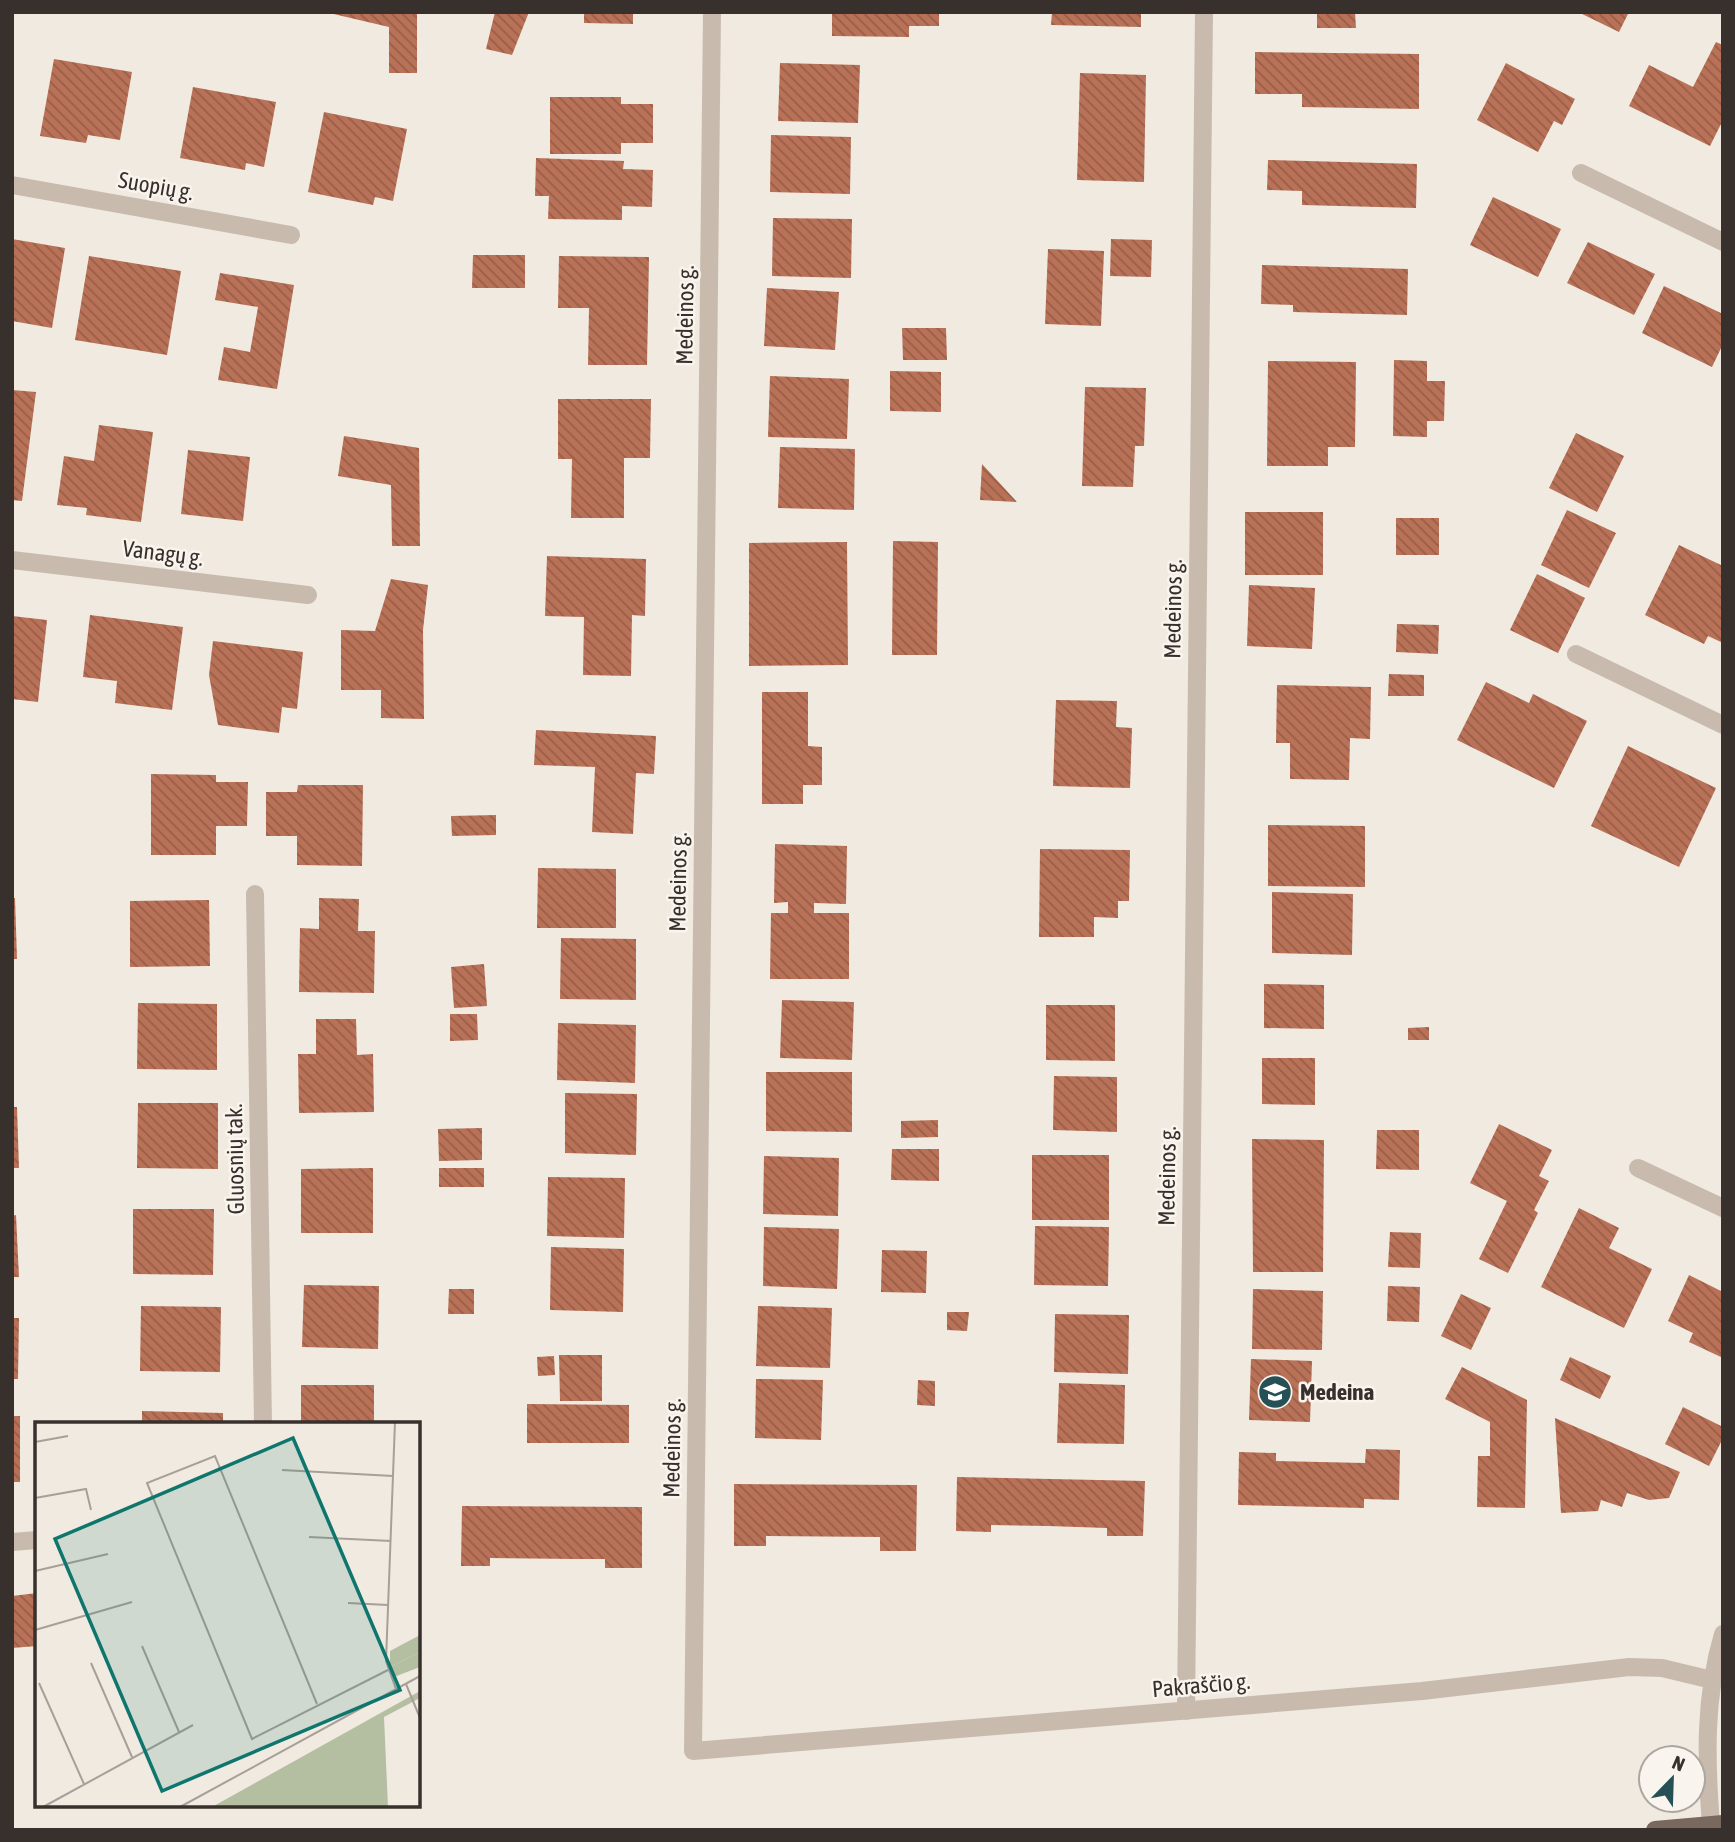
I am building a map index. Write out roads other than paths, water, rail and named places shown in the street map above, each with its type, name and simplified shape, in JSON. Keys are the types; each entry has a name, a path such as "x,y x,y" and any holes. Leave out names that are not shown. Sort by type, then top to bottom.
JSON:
{"main road":[{"path":"1655,1830 1717,1824"}],"street":[{"name":"Medeinos g.","path":"693,1751 712,12"},
{"name":"Medeinos g.","path":"1186,1711 1204,12"},
{"path":"1581,173 1723,242"},
{"name":"Suopių g.","path":"12,185 291,235"},
{"name":"Vanagų g.","path":"12,560 308,595"},
{"path":"1576,654 1723,725"},
{"name":"Gluosnių tak.","path":"255,894 263,1422"},
{"path":"1638,1168 1723,1208"},
{"path":"12,1542 35,1540"},
{"path":"1717,1824 1706,1741 1712,1680 1723,1634"},
{"name":"Pakraščio g.","path":"693,1751 1422,1691 1629,1667 1662,1668 1712,1680"}],"place":[{"name":"Medeina","path":"1275,1392"}]}
